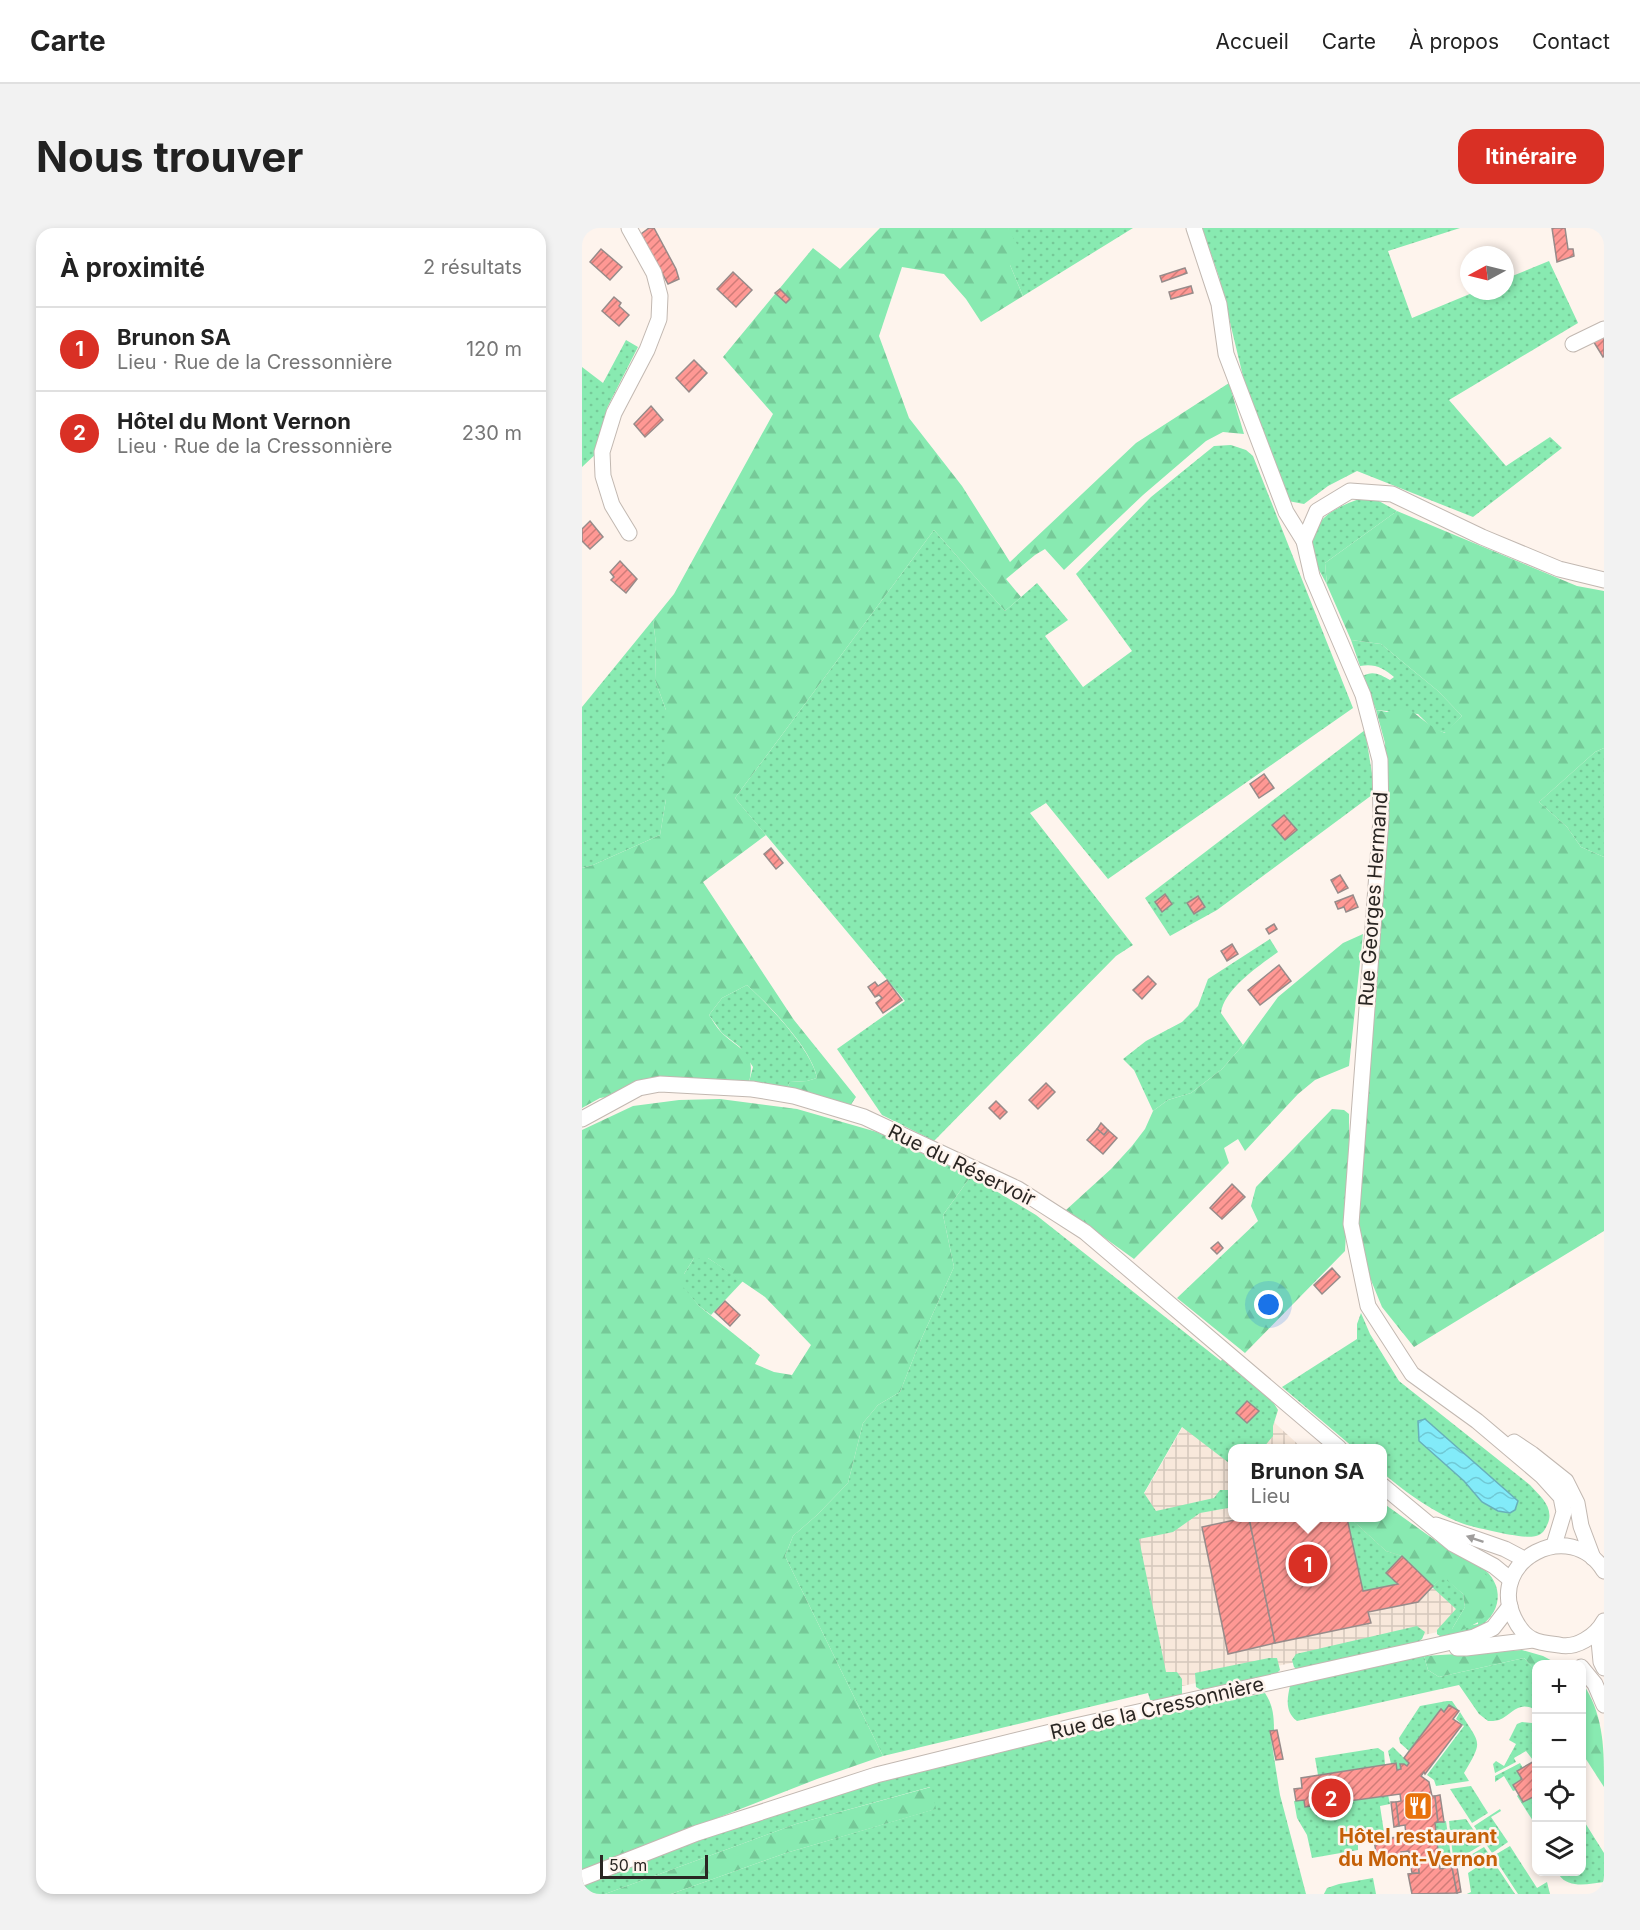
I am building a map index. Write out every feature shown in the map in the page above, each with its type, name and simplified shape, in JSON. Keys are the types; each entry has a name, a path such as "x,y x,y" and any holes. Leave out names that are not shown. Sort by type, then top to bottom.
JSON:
{"street":[{"path":"629,228 654,273 660,296 659,319 648,350 614,413 602,452 603,476 612,505 629,533"},
{"name":"Rue Georges Hermand","path":"1194,228 1219,304 1226,354 1286,512 1304,541 1312,576 1363,695 1380,760 1382,819 1351,1224 1368,1306 1412,1374 1477,1421 1542,1476 1561,1497 1564,1512 1554,1545"},
{"path":"1573,344 1604,329"},
{"path":"1304,541 1317,511 1350,491 1392,494 1482,537 1559,569 1604,580"},
{"name":"Rue du Réservoir","path":"582,1119 639,1088 660,1084 752,1089 794,1096 864,1118 1018,1189 1085,1232 1333,1444"},
{"name":"Rue Georges Hermand","path":"1477,1421 1532,1454 1566,1481 1577,1503 1581,1526 1593,1557"},
{"path":"1387,1489 1453,1544 1494,1566 1511,1580"},
{"path":"1424,1521 1505,1549 1524,1559"},
{"path":"1533,1640 1517,1623 1510,1606 1511,1580 1524,1559 1554,1545 1577,1548 1593,1557 1604,1571"},
{"name":"Rue de la Cressonnière","path":"582,1878 697,1833 876,1775 1082,1725 1474,1637 1493,1628 1510,1606"},
{"path":"1576,1660 1566,1647 1588,1639 1601,1626"},
{"path":"1601,1626 1601,1662 1604,1668"},
{"name":"Rue de la Cressonnière","path":"1439,1646 1466,1648 1533,1640 1566,1647"},
{"path":"1586,1672 1595,1684 1604,1705"}],"shaded area":[{"path":"1216,1369 1298,1444 1228,1444 1228,1522 1382,1522 1463,1594 1452,1629 1149,1693 1117,1541"}],"green space":[{"path":"880,228 1008,228 1023,255 1010,265 1023,296 981,322 966,299 944,274 902,267 879,336 909,418 962,486 1010,562 1136,443 1229,383 1244,434 1223,432 1206,441 1143,495 1064,570 1045,549 1035,555 1006,579 1021,597 1005,611 934,530 735,798 766,835 703,882 794,1020 856,1097 850,1106 787,1088 790,1082 817,1078 813,1066 788,1028 747,985 722,998 709,1015 722,1033 742,1049 749,1058 751,1072 749,1082 600,1098 582,1108 582,868 660,835 666,799 666,710 655,680 656,644 653,620 674,594 773,414 723,357 813,248 840,269"},
{"path":"1008,228 1133,228 1023,296 1010,265"},
{"path":"1202,228 1460,228 1388,251 1412,318 1460,298 1460,300 1514,300 1514,275 1549,261 1578,323 1449,400 1506,466 1550,437 1562,448 1473,517 1357,471 1328,486 1304,504 1288,501 1249,401 1219,277"},
{"path":"626,340 638,347 607,408 598,452 582,467 582,367 603,383"},
{"path":"1231,445 1246,450 1253,456 1353,708 1108,879 1046,803 1030,813 1133,945 1116,956 934,1141 882,1115 837,1049 905,1001 735,798 934,530 1005,611 1037,583 1068,620 1045,636 1083,687 1132,651 1076,574 1151,497 1214,446"},
{"path":"1363,498 1377,500 1397,511 1325,563 1327,585 1313,555 1314,533 1318,524 1325,517"},
{"path":"1397,511 1577,586 1604,591 1604,748 1595,752 1539,802 1567,827 1581,847 1604,857 1604,1231 1414,1347 1382,1307 1368,1273 1358,1234 1387,804 1385,743 1376,710 1387,712 1402,705 1445,733 1462,716 1438,691 1381,644 1351,640 1327,585 1325,563"},
{"path":"653,620 656,644 655,680 666,710 666,799 660,835 582,868 582,707"},
{"path":"1351,640 1381,644 1438,691 1462,716 1446,733 1433,729 1418,714 1376,710 1363,676 1374,673 1390,680 1394,677 1378,667 1360,666"},
{"path":"1365,730 1374,786 1372,795 1217,910 1170,936 1145,898"},
{"path":"1604,748 1604,857 1581,847 1567,827 1539,802 1595,752"},
{"path":"1363,934 1349,1066 1315,1080 1298,1094 1245,1151 1238,1139 1224,1148 1229,1163 1134,1259 1066,1210 1111,1169 1132,1146 1145,1129 1153,1111 1168,1100 1191,1093 1222,1069 1243,1045 1278,997 1343,943"},
{"path":"1270,939 1278,952 1235,987 1228,995 1221,1013 1243,1045 1222,1069 1191,1093 1168,1100 1153,1111 1134,1070 1123,1059 1146,1041 1182,1022 1198,1006 1208,979"},
{"path":"747,985 777,1015 798,1041 807,1054 817,1078 790,1082 787,1088 749,1082 753,1067 740,1047 722,1033 709,1015 722,998"},
{"path":"720,1099 797,1109 877,1132 971,1176 943,1215 954,1267 900,1392 878,1405 863,1423 848,1483 793,1536 785,1556 883,1756 817,1779 582,1871 582,1130 633,1106 679,1100","holes":["694,1258 708,1258 765,1297 811,1345 792,1375 774,1372 755,1364 760,1355 699,1306 684,1288 684,1274"]},
{"path":"1332,1109 1344,1110 1349,1114 1345,1251 1245,1353 1177,1298 1258,1221 1251,1206 1256,1187"},
{"path":"971,1176 1036,1215 1221,1361 1224,1356 1270,1397 1278,1410 1273,1426 1273,1436 1266,1444 1228,1444 1228,1462 1182,1427 1144,1493 1156,1511 1214,1498 1220,1490 1228,1490 1228,1508 1200,1513 1173,1532 1139,1539 1166,1672 1177,1672 1182,1679 1182,1695 1151,1703 1148,1693 883,1756 785,1556 793,1536 848,1483 863,1423 878,1405 900,1392 954,1267 943,1215"},
{"path":"694,1258 708,1258 743,1281 711,1315 699,1306 683,1288 684,1274"},
{"path":"1361,1313 1370,1334 1399,1381 1530,1485 1542,1498 1548,1507 1549,1517 1542,1533 1531,1537 1490,1531 1453,1520 1432,1509 1387,1476 1387,1444 1349,1444 1282,1387 1357,1339 1357,1324"},
{"path":"1387,1506 1453,1553 1476,1564 1494,1584 1489,1610 1474,1624 1456,1632 1452,1629 1465,1607 1463,1594 1443,1577 1433,1586 1402,1556 1386,1551 1354,1522 1387,1522"},
{"path":"1348,1522 1354,1522 1386,1551 1402,1556 1386,1573 1398,1584 1363,1591"},
{"path":"1476,1564 1492,1577 1496,1586 1498,1594 1494,1612 1488,1620 1475,1629 1443,1638 1437,1634 1437,1630 1456,1609 1432,1587 1443,1576 1463,1594 1465,1607 1452,1629 1478,1624"},
{"path":"1417,1626 1425,1632 1422,1639 1415,1644 1299,1671 1294,1667 1292,1660 1296,1654"},
{"path":"1522,1650 1550,1660 1532,1660 1532,1667 1524,1658 1439,1677 1428,1670 1424,1656"},
{"path":"1424,1656 1428,1670 1439,1677 1524,1658 1532,1667 1532,1708 1520,1707 1499,1720 1488,1721 1479,1714 1459,1685 1297,1721 1290,1714 1289,1709 1290,1686"},
{"path":"1277,1658 1280,1670 1273,1677 1203,1691 1196,1687 1195,1673"},
{"path":"1586,1689 1599,1719 1603,1745 1604,1787 1586,1759"},
{"path":"1265,1693 1273,1715 1274,1730 1270,1732 1280,1795 1306,1894 671,1894 786,1853 935,1809 930,1787 796,1824 605,1894 582,1894 582,1885 735,1827 885,1779 1050,1737"},
{"path":"1452,1701 1459,1711 1449,1705 1444,1712 1440,1710 1409,1751 1400,1743 1399,1738 1420,1706"},
{"path":"1460,1712 1477,1742 1475,1754 1464,1773 1469,1781 1436,1786 1434,1780 1427,1775 1464,1726 1456,1719"},
{"path":"1532,1723 1532,1759 1526,1751 1514,1758 1516,1762 1495,1773 1493,1764 1496,1761 1504,1766 1516,1744 1509,1740 1517,1724"},
{"path":"1393,1747 1409,1763 1407,1766 1400,1764 1401,1769 1397,1770 1391,1764 1388,1751"},
{"path":"1378,1748 1384,1752 1385,1765 1318,1775 1315,1758"},
{"path":"1520,1763 1523,1768 1517,1771 1522,1779 1513,1785 1516,1790 1513,1791 1504,1776 1495,1782 1495,1776"},
{"path":"1471,1786 1488,1813 1472,1823 1450,1789"},
{"path":"931,1787 936,1809 786,1853 671,1894 605,1894 796,1824"},
{"path":"1519,1794 1532,1797 1532,1819 1517,1796"},
{"path":"1388,1795 1390,1804 1380,1806 1385,1839 1358,1841 1358,1850 1312,1858 1307,1835 1297,1818 1294,1801"},
{"path":"1500,1809 1501,1811 1491,1817 1508,1842 1492,1853 1474,1826"},
{"path":"1466,1819 1483,1844 1463,1856 1453,1857 1449,1821"},
{"path":"1446,1821 1451,1857 1439,1858 1435,1823"},
{"path":"1586,1824 1604,1853 1604,1882 1574,1884 1560,1876 1586,1876"},
{"path":"1510,1846 1537,1888 1547,1882 1550,1894 1518,1894 1493,1856"},
{"path":"1484,1847 1489,1854 1468,1867 1465,1864 1455,1866 1454,1860 1464,1859"},
{"path":"1491,1858 1515,1894 1467,1894 1471,1892 1468,1873"},
{"path":"1373,1878 1376,1894 1324,1894 1327,1888 1339,1884"}],"water":[{"path":"1425,1419 1518,1501 1515,1510 1510,1513 1498,1511 1482,1502 1464,1481 1419,1441 1418,1421"}],"building":[{"path":"649,228 654,228 679,279 668,284 641,234"},
{"path":"1552,228 1565,228 1568,249 1573,249 1574,256 1557,262"},
{"path":"601,249 622,267 610,280 590,262"},
{"path":"1185,268 1187,273 1162,282 1160,276"},
{"path":"733,272 752,290 736,307 717,289"},
{"path":"1191,286 1193,293 1171,299 1169,292"},
{"path":"780,289 790,299 786,303 775,293"},
{"path":"614,297 621,303 619,306 629,315 619,326 602,311"},
{"path":"1604,334 1604,356 1603,357 1592,339"},
{"path":"694,360 707,373 689,392 676,378"},
{"path":"651,406 663,420 645,437 634,424"},
{"path":"590,521 603,537 590,549 582,541 582,529"},
{"path":"620,561 637,579 626,593 611,580 614,577 610,572"},
{"path":"1264,774 1274,788 1259,798 1250,784"},
{"path":"1284,815 1297,830 1285,840 1272,825"},
{"path":"771,848 783,863 776,869 764,854"},
{"path":"1340,875 1348,888 1338,893 1331,880"},
{"path":"1165,894 1172,904 1162,912 1155,902"},
{"path":"1353,895 1358,907 1346,912 1344,907 1338,909 1335,902"},
{"path":"1198,896 1205,907 1194,914 1187,903"},
{"path":"1274,924 1277,929 1269,934 1266,929"},
{"path":"1232,944 1238,954 1227,961 1221,951"},
{"path":"1279,965 1291,981 1260,1005 1248,990"},
{"path":"1148,976 1156,984 1142,999 1133,990"},
{"path":"887,980 902,1000 883,1013 876,1003 882,998 879,995 875,997 868,987 875,982 878,986"},
{"path":"1046,1083 1055,1092 1038,1109 1029,1100"},
{"path":"996,1101 1007,1112 1000,1119 989,1108"},
{"path":"1101,1123 1108,1130 1104,1135 1097,1129"},
{"path":"1097,1129 1104,1135 1108,1130 1117,1138 1103,1154 1087,1140"},
{"path":"1232,1184 1245,1197 1222,1219 1210,1208"},
{"path":"1218,1242 1223,1248 1217,1254 1211,1248"},
{"path":"1332,1268 1340,1277 1322,1294 1314,1285"},
{"path":"725,1301 740,1315 730,1326 715,1312"},
{"path":"1247,1401 1259,1411 1247,1423 1236,1413"},
{"path":"1228,1521 1250,1522 1275,1643 1228,1654 1202,1527"},
{"path":"1250,1522 1348,1522 1363,1591 1398,1584 1386,1573 1402,1556 1433,1586 1418,1602 1368,1612 1371,1623 1275,1643"},
{"path":"1449,1705 1459,1711 1453,1719 1462,1725 1425,1774 1424,1772 1421,1776 1429,1782 1432,1796 1435,1796 1438,1822 1435,1823 1440,1869 1452,1867 1457,1893 1412,1894 1408,1874 1419,1873 1417,1853 1409,1855 1409,1851 1401,1852 1403,1862 1378,1865 1374,1840 1406,1836 1405,1825 1399,1826 1396,1802 1401,1801 1400,1794 1305,1807 1304,1800 1296,1801 1294,1789 1302,1788 1301,1778 1396,1763 1397,1770 1401,1769 1400,1764 1407,1766 1409,1763 1404,1758 1441,1709 1444,1712"},
{"path":"1277,1730 1283,1759 1276,1760 1270,1731"},
{"path":"1532,1762 1532,1798 1523,1802 1513,1785 1522,1779 1517,1771"},
{"path":"1440,1795 1444,1822 1438,1822 1435,1796"},
{"path":"1391,1802 1396,1802 1399,1826 1394,1827"},
{"path":"1417,1853 1419,1873 1412,1873 1409,1855"},
{"path":"1452,1867 1457,1867 1461,1892 1457,1893"}],"place":[{"name":"Brunon SA","path":"1308,1564"},
{"name":"Hôtel du Mont Vernon","path":"1331,1798"},
{"name":"Hôtel restaurant du Mont-Vernon","path":"1418,1806"}]}
